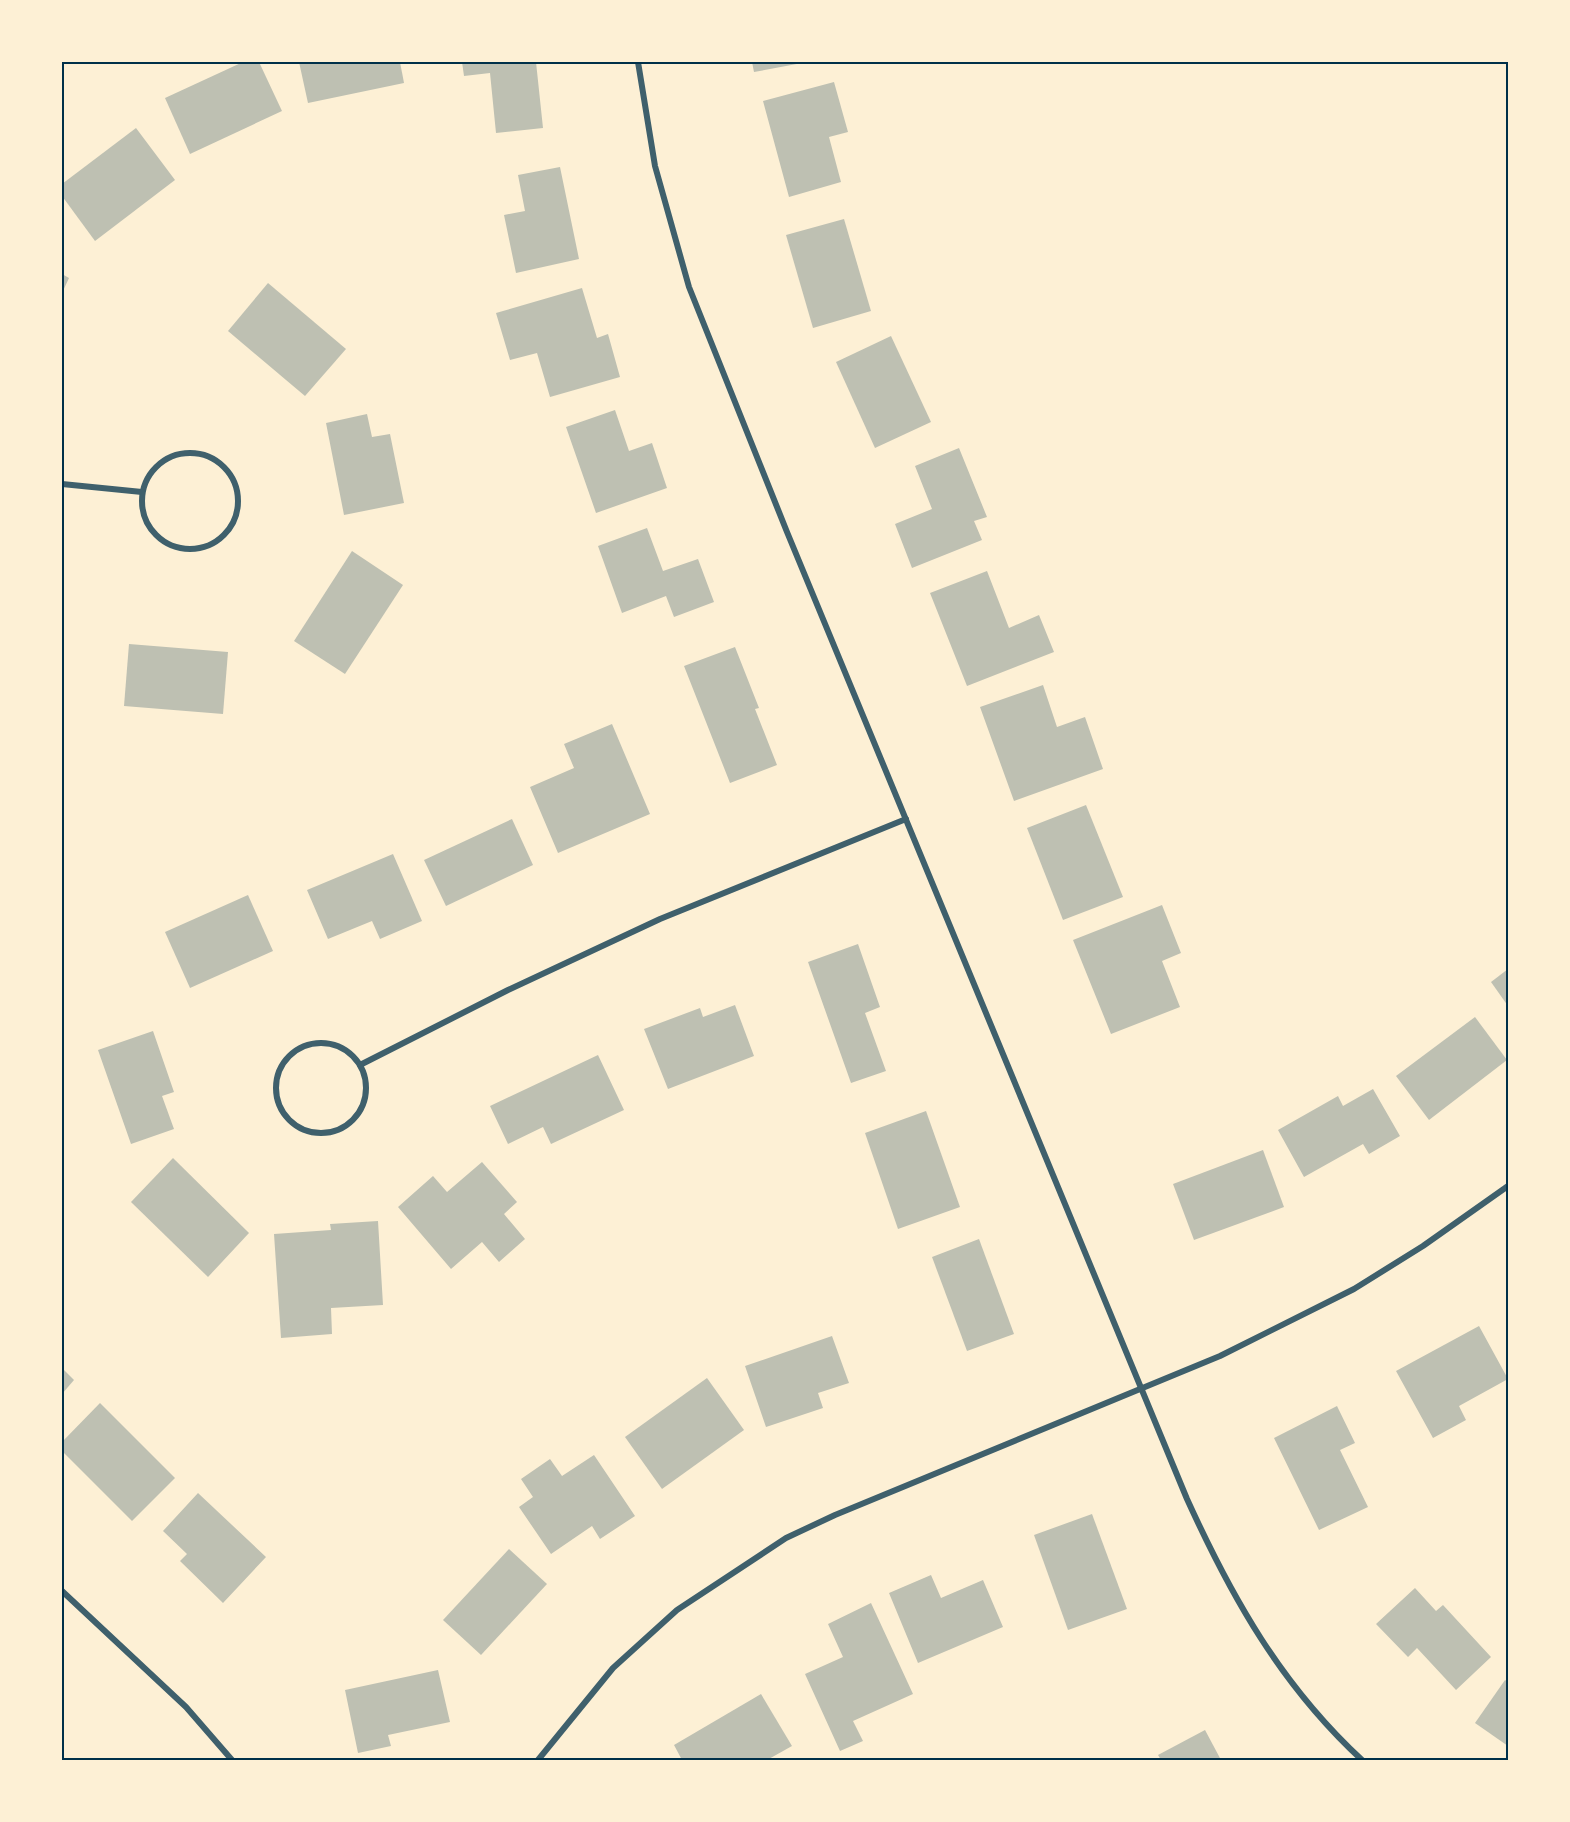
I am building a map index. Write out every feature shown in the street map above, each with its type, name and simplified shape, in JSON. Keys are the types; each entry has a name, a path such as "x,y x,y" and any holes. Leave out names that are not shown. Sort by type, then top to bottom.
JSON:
{"street":[{"path":"638,62 655,166 689,287 787,532 1187,1498 1215,1561 1252,1627 1301,1697 1362,1761"},
{"path":"187,452 203,454 217,460 230,471 237,486 239,502 236,517 228,531 217,542 201,548 186,549 170,545 157,536 148,524 142,509 142,492 148,477 158,465 171,456 187,452"},
{"path":"62,484 142,492"},
{"path":"360,1065 508,990 660,920 906,819"},
{"path":"322,1042 337,1045 350,1053 360,1065 365,1079 366,1094 353,1120 340,1129 326,1133 310,1132 297,1127 285,1117 278,1104 275,1089 277,1074 284,1061 294,1050 308,1044 322,1042"},
{"path":"538,1761 613,1668 677,1610 786,1538 835,1515 1220,1356 1354,1289 1423,1246 1509,1186"},
{"path":"62,1591 186,1707 232,1761"}],"building":[{"path":"243,62 259,62 282,111 190,154 165,98"},
{"path":"299,62 400,62 404,83 308,103"},
{"path":"462,62 536,62 543,128 496,133 490,73 464,76"},
{"path":"752,62 802,62 802,63 754,72"},
{"path":"834,82 848,132 829,137 841,182 789,197 763,101"},
{"path":"136,128 175,180 95,241 62,196 62,184"},
{"path":"560,167 579,259 516,273 504,215 525,211 518,175"},
{"path":"844,219 871,311 813,328 786,235"},
{"path":"62,274 69,278 62,293"},
{"path":"268,283 346,349 305,396 228,331"},
{"path":"582,288 597,338 608,334 620,377 550,397 537,353 510,360 496,313"},
{"path":"891,336 931,422 875,448 836,362"},
{"path":"615,410 629,451 652,443 667,488 596,513 566,427"},
{"path":"367,414 372,437 390,434 404,503 344,515 326,423"},
{"path":"959,448 987,517 974,521 982,540 912,568 895,524 932,509 915,466"},
{"path":"647,528 663,571 698,559 714,602 674,617 666,596 622,613 598,546"},
{"path":"352,551 403,585 345,674 294,641"},
{"path":"987,571 1009,628 1039,615 1054,652 967,686 930,593"},
{"path":"129,644 228,652 223,714 124,706"},
{"path":"735,647 759,708 755,709 777,765 730,783 684,666"},
{"path":"1043,685 1057,727 1085,717 1103,769 1014,801 980,707"},
{"path":"612,724 650,814 558,853 530,787 574,768 564,744"},
{"path":"1086,805 1123,897 1063,920 1027,828"},
{"path":"512,819 533,865 446,906 424,860"},
{"path":"393,854 422,921 380,939 372,921 328,939 307,890"},
{"path":"248,895 273,951 190,988 165,932"},
{"path":"1162,905 1181,953 1162,961 1180,1007 1111,1034 1073,940"},
{"path":"858,944 880,1007 865,1013 886,1071 851,1083 808,962"},
{"path":"1508,969 1508,1006 1491,982"},
{"path":"735,1005 754,1056 668,1089 644,1029 700,1008 703,1017"},
{"path":"1475,1017 1507,1060 1429,1120 1396,1076"},
{"path":"153,1031 174,1092 162,1096 174,1129 131,1144 98,1050"},
{"path":"598,1055 624,1110 551,1144 543,1127 508,1144 490,1106"},
{"path":"1373,1089 1400,1136 1369,1154 1363,1144 1304,1177 1278,1130 1338,1096 1343,1106"},
{"path":"926,1111 960,1207 898,1229 865,1133"},
{"path":"1263,1150 1284,1207 1194,1240 1173,1184"},
{"path":"173,1158 249,1233 208,1277 131,1202"},
{"path":"482,1162 517,1202 504,1214 525,1239 499,1262 482,1242 451,1269 398,1207 433,1176 447,1192"},
{"path":"378,1221 383,1305 331,1308 332,1334 281,1338 274,1234 331,1230 330,1224"},
{"path":"979,1239 1014,1334 967,1351 932,1257"},
{"path":"1479,1326 1508,1379 1459,1406 1466,1420 1433,1438 1396,1371"},
{"path":"832,1336 849,1383 818,1393 823,1408 766,1427 745,1366"},
{"path":"62,1368 74,1380 62,1394"},
{"path":"707,1378 744,1430 662,1489 625,1437"},
{"path":"100,1403 175,1478 132,1521 62,1451 62,1442"},
{"path":"1337,1406 1355,1443 1340,1450 1368,1507 1319,1530 1274,1438"},
{"path":"594,1455 635,1516 600,1539 592,1526 551,1554 519,1507 533,1497 521,1479 550,1459 562,1476"},
{"path":"198,1493 266,1557 223,1603 180,1561 187,1554 163,1531"},
{"path":"1092,1514 1127,1609 1068,1630 1034,1535"},
{"path":"509,1549 547,1584 481,1655 443,1620"},
{"path":"931,1575 941,1598 983,1580 1003,1627 918,1663 889,1593"},
{"path":"1415,1588 1436,1611 1443,1605 1491,1657 1456,1690 1417,1648 1408,1657 1376,1624"},
{"path":"871,1603 913,1694 853,1721 863,1741 840,1751 805,1674 843,1657 828,1624"},
{"path":"438,1670 450,1722 388,1735 391,1746 358,1753 345,1690"},
{"path":"1505,1680 1508,1682 1508,1746 1475,1723"},
{"path":"761,1694 792,1746 767,1760 682,1760 674,1745"},
{"path":"1205,1730 1221,1760 1161,1760 1158,1755"}]}
